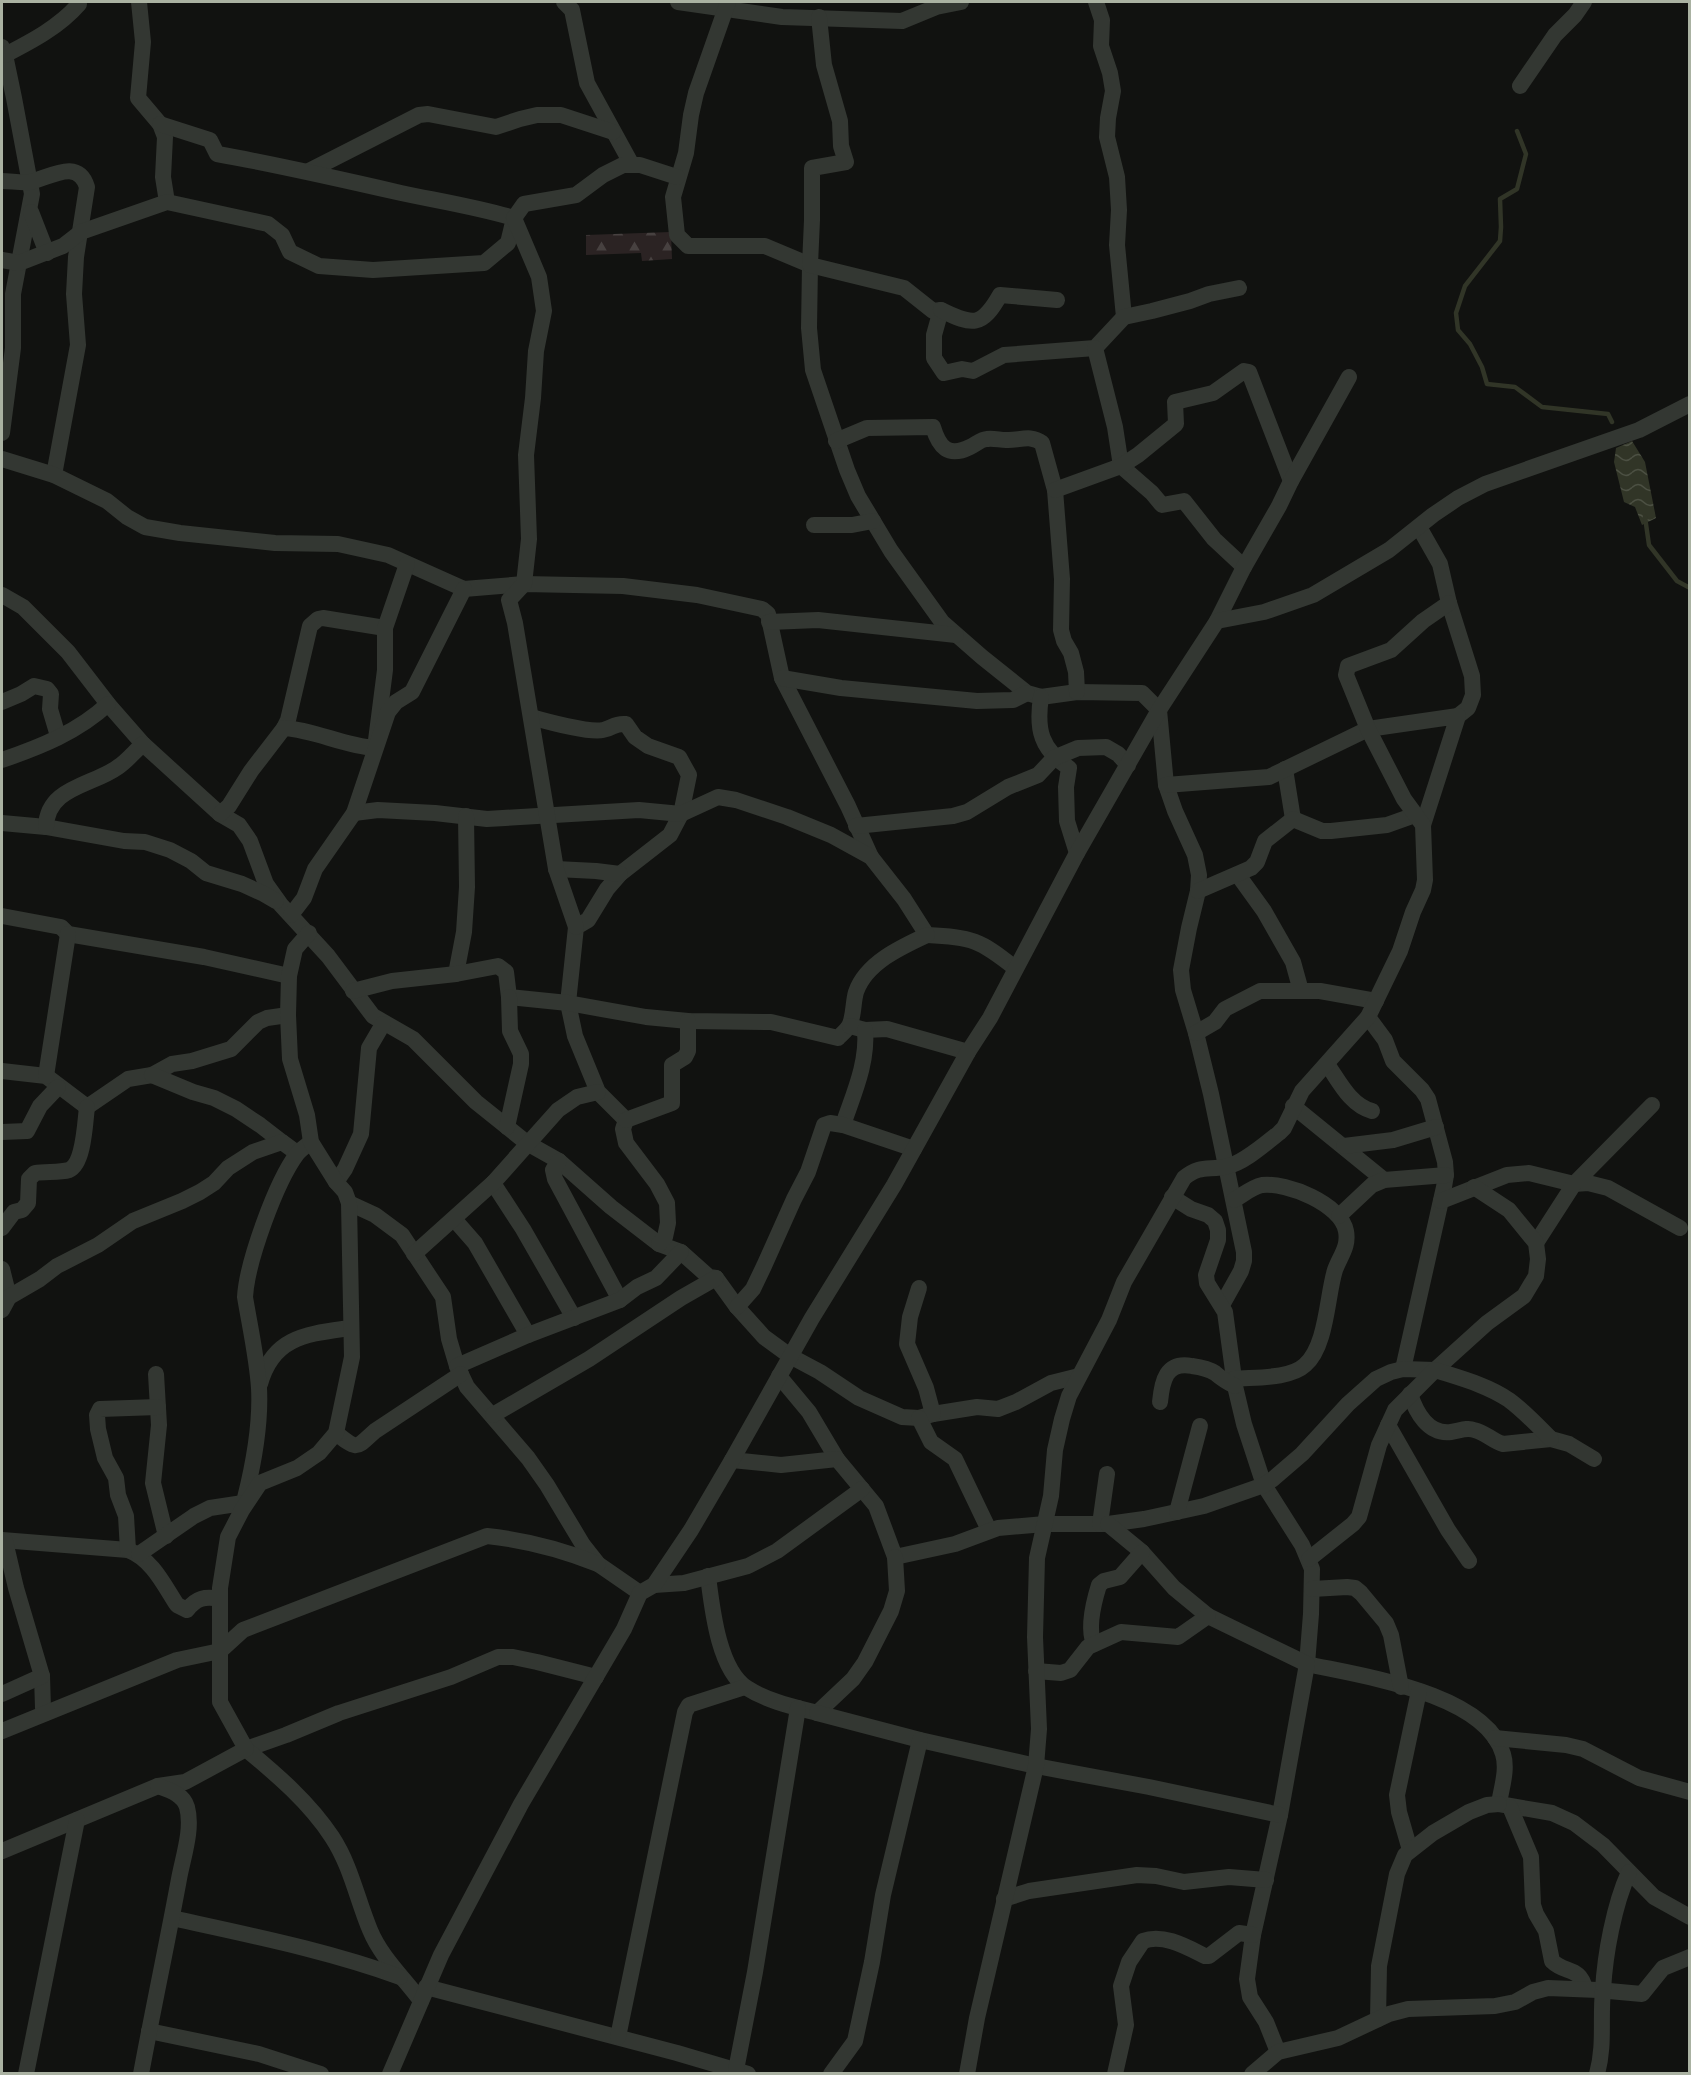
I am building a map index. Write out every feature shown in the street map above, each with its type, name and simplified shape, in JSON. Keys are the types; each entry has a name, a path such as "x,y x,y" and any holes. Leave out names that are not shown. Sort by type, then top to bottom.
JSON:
{"street":[{"path":"2,433 13,348 7,296 19,263 32,194 3,51 42,36 72,12 80,2"},
{"path":"139,2 143,42 138,98 160,124 165,136 163,177 167,202"},
{"path":"564,2 572,10 587,83 632,165"},
{"path":"678,2 726,6 782,17 902,21 936,7 961,2"},
{"path":"1096,2 1102,20 1101,46 1113,91 1107,137 1117,177 1119,210 1117,245 1124,317"},
{"path":"1520,86 1556,35 1584,2"},
{"path":"726,6 696,93 686,153 677,177 673,197 677,235 687,246 765,246 810,265 904,288 933,311 942,310 961,320 977,321 988,314 1000,295 1057,300"},
{"path":"819,17 824,65 840,121 841,146 846,162 812,168 808,328 813,370 858,496 891,550 942,622 1034,695 1044,741 1054,758 1069,768 1066,787 1067,821 1077,854"},
{"path":"309,171 419,115 428,114 496,127 537,115 561,115 613,132"},
{"path":"160,124 210,140 217,154 309,171 514,218"},
{"path":"2,260 19,263 63,246 81,232 167,202 268,224 282,235 290,252 319,266 373,270 484,263 508,243 514,218 524,204 576,195 603,175 623,165 640,165 677,177"},
{"path":"2,181 29,182 65,170 81,176 87,187 76,257 74,294 78,345 54,475"},
{"path":"30,209 46,253"},
{"path":"514,218 539,277 544,311 536,351 526,454 529,539 524,584 509,600 515,623 556,869 576,927 568,1003 575,1036 598,1092 626,1120"},
{"path":"942,310 934,335 934,358 944,373 962,369 973,371 1004,355 1095,348 1124,317 1239,288"},
{"path":"1095,348 1115,427 1121,466 1152,493 1162,505 1184,501 1214,539 1244,567"},
{"path":"1054,490 1121,466 1176,424 1175,402 1213,393 1246,371 1253,382 1291,481"},
{"path":"390,2073 423,1994 521,1804 647,1589 691,1530 778,1376 914,1149 968,1052 990,1018 1077,854 1159,710 1217,621 1244,567 1349,377"},
{"path":"1217,621 1264,612 1313,595 1389,550 1433,514 1485,484 1639,430 1689,404"},
{"path":"837,441 867,428 933,427 941,446 952,451 967,449 986,438 1007,441 1030,437 1042,443 1054,490 1062,579 1061,630 1076,672 1077,692"},
{"path":"2,459 54,475 107,501 145,527 274,543 338,544 388,555 464,589 524,584 623,586 697,595 762,609 768,614 782,678 848,806 871,857 904,899 927,935"},
{"path":"814,525 852,525 873,521"},
{"path":"1166,784 1269,777 1368,729 1458,716 1468,708 1473,695 1472,676 1449,603 1440,564 1419,527"},
{"path":"375,748 385,669 385,628 407,564"},
{"path":"286,910 304,898 315,869 354,813 388,712 396,702 412,692 464,589"},
{"path":"2,595 23,607 40,622 80,666 142,744 220,814 239,825 250,841 266,884 286,910 328,956 373,1016 383,1024 414,1039 476,1102 527,1143 559,1161 611,1208 659,1244 681,1252 709,1277 716,1278 737,1307 764,1337 790,1356 820,1372 859,1398 902,1417 926,1416 977,1407 998,1409 1051,1383 1079,1376"},
{"path":"1419,820 1404,799 1368,729 1346,675 1348,666 1391,650 1422,621 1449,603"},
{"path":"220,814 230,806 288,720 301,674 310,626 313,622 323,618 385,628"},
{"path":"769,622 818,620 956,635"},
{"path":"782,678 841,688 977,701 1013,700 1034,695 1077,692 1142,693 1159,710 1166,784 1174,811 1196,855 1198,891 1181,970 1183,990 1196,1033 1243,1241 1244,1261 1222,1305"},
{"path":"2,702 34,686 47,688 51,694 50,709 58,736"},
{"path":"2,760 34,749 58,736 66,735 108,704"},
{"path":"967,2073 977,2018 1036,1766 1039,1729 1035,1592 1037,1558 1051,1496 1055,1450 1069,1396 1109,1320 1130,1272 1184,1178 1194,1170 1226,1167 1237,1163 1279,1133 1284,1128 1293,1106 1311,1080 1368,1017 1392,969 1423,890 1425,880 1419,820 1458,716"},
{"path":"531,717 558,725 603,730 616,723 626,724 635,737 648,746 679,758 689,775 681,814 670,835 620,874 607,889 588,920 576,927"},
{"path":"284,728 305,730 357,747 375,748"},
{"path":"46,827 46,814 59,796 119,766 142,744"},
{"path":"856,826 953,816 967,812 1008,787 1038,775 1054,758 1078,748 1106,747 1118,754 1128,765"},
{"path":"1285,770 1293,819"},
{"path":"354,813 378,810 487,819 639,810 681,814 718,797 736,800 823,832 871,857"},
{"path":"456,974 464,932 467,887 466,816"},
{"path":"1293,819 1322,831 1419,820"},
{"path":"1198,891 1251,868 1257,862 1265,841 1293,819"},
{"path":"2,823 46,827 153,845 170,850 191,861 206,873 242,884 264,894 286,910"},
{"path":"556,869 620,874"},
{"path":"1238,875 1264,911 1293,962 1301,991"},
{"path":"2,916 61,927 68,934 204,957 289,976"},
{"path":"309,933 295,949 289,976 290,1059 307,1114 311,1142 336,1182 345,1192 349,1203 352,1357 336,1433 319,1452 297,1468 260,1483 243,1507 228,1537 220,1599 220,1702 246,1749 302,1799 332,1837 349,1869 370,1932 387,1960 423,1994 618,2037 742,2072 755,1972 798,1708"},
{"path":"2,1132 27,1131 52,1082 68,934"},
{"path":"843,1125 859,1080 866,1041 858,1028 856,993 861,981 869,971 902,946 927,935 954,936 974,940 989,947 1015,968"},
{"path":"353,991 392,981 456,974 498,966 506,972 510,1031 521,1054 521,1064 507,1127"},
{"path":"1196,1033 1215,1022 1225,1010 1260,991 1320,991 1376,1001"},
{"path":"509,997 568,1003 645,1017 688,1021 771,1022 838,1038 858,1028 887,1029 968,1052"},
{"path":"2,1228 14,1212 22,1210 28,1203 29,1179 35,1173 72,1169 79,1162 87,1107 128,1079 152,1075 171,1064 192,1061 231,1049 258,1022 267,1018 288,1016"},
{"path":"1368,1017 1385,1040 1393,1061 1428,1099 1445,1162 1446,1175 1441,1201 1403,1369"},
{"path":"626,1120 672,1103 672,1065 685,1057 688,1021"},
{"path":"336,1182 345,1169 361,1134 369,1048 383,1024"},
{"path":"1327,1064 1360,1108 1372,1111"},
{"path":"2,1071 52,1082 87,1107"},
{"path":"152,1075 214,1098 236,1109 297,1153"},
{"path":"414,1254 493,1183 558,1110 577,1097 598,1092"},
{"path":"1536,1243 1575,1184 1652,1105"},
{"path":"1293,1106 1384,1180"},
{"path":"626,1120 623,1129 626,1143 657,1184 667,1203 668,1223 665,1237 659,1244"},
{"path":"737,1307 753,1289 764,1266 808,1172 824,1125 830,1123 843,1125 914,1149"},
{"path":"1344,1146 1393,1140 1436,1127"},
{"path":"2,1269 5,1303 57,1266 98,1245 133,1221 200,1192 214,1183 228,1168 253,1152 282,1142"},
{"path":"243,1507 258,1433 259,1388 246,1286 264,1224 282,1182 297,1153 311,1142"},
{"path":"559,1161 553,1170 555,1179 620,1300"},
{"path":"1441,1201 1507,1175 1535,1174 1575,1184 1588,1183 1608,1188 1680,1228"},
{"path":"1339,1216 1372,1185 1384,1180 1446,1175"},
{"path":"493,1183 523,1228 574,1318"},
{"path":"1160,1402 1163,1383 1175,1366 1187,1365 1209,1370 1221,1380 1234,1382 1292,1373 1312,1357 1323,1330 1335,1271 1344,1254 1346,1240 1346,1228 1339,1216 1329,1207 1283,1186 1254,1187 1234,1200"},
{"path":"1309,1559 1359,1517 1376,1455 1395,1410 1487,1323 1524,1296 1536,1276 1538,1260 1536,1243 1509,1210 1474,1187"},
{"path":"1172,1197 1191,1209 1208,1215 1215,1221 1218,1240 1206,1275 1210,1288 1222,1305 1227,1319 1234,1382 1244,1424 1264,1485 1302,1545 1312,1569 1307,1664 1280,1815 1253,1935 1248,1968 1247,1988 1250,1997 1266,2022 1278,2052"},
{"path":"349,1203 375,1215 402,1235 443,1297 449,1339 467,1387 538,1472 583,1545 598,1564"},
{"path":"453,1219 475,1243 528,1335"},
{"path":"336,1433 354,1445 366,1442 375,1431 459,1370 528,1335 620,1300 636,1287 656,1278 681,1252"},
{"path":"493,1416 589,1359 681,1298 716,1278"},
{"path":"919,1288 910,1317 908,1344 926,1388 926,1416 931,1442 954,1460 989,1530"},
{"path":"259,1388 264,1367 273,1355 293,1340 311,1334 350,1328"},
{"path":"895,1557 955,1544 989,1530 1021,1525 1104,1524 1144,1519 1204,1506 1264,1485 1302,1454 1348,1404 1376,1379 1403,1369 1435,1370 1470,1381 1500,1395 1551,1438 1569,1444 1594,1459"},
{"path":"156,1374 159,1425 153,1483 166,1536"},
{"path":"778,1376 809,1412 837,1459 876,1506 895,1557 897,1591 891,1611 865,1662 853,1679 817,1713"},
{"path":"1410,1394 1424,1422 1443,1432 1471,1429 1503,1444 1551,1438"},
{"path":"158,1407 100,1409 97,1415 103,1451 116,1478 118,1495 126,1516 134,1552 151,1565 177,1605 187,1610 194,1601 208,1596 220,1599"},
{"path":"1388,1425 1448,1530 1469,1561"},
{"path":"1177,1512 1200,1426"},
{"path":"732,1460 799,1465 837,1459"},
{"path":"1104,1524 1107,1474"},
{"path":"2,1731 177,1660 220,1651 243,1630 487,1536 518,1540 560,1550 598,1564 647,1589 684,1583 748,1566 777,1551 862,1489"},
{"path":"46,1713 42,1676 3,1541 134,1552 166,1536 194,1516 210,1508 243,1507"},
{"path":"1104,1524 1142,1552 1173,1588 1208,1616 1307,1664 1438,1697 1463,1709 1487,1728 1504,1755 1504,1805 1531,1857 1533,1905 1546,1931 1552,1961 1577,1973 1583,1980 1585,1989"},
{"path":"1094,1644 1092,1623 1099,1585 1104,1581 1120,1577 1142,1552"},
{"path":"708,1576 713,1612 723,1653 731,1669 745,1687 776,1701 920,1740 1280,1815"},
{"path":"1312,1589 1347,1587 1355,1588 1361,1593 1386,1623 1391,1635 1401,1687"},
{"path":"1036,1671 1053,1673 1070,1670 1084,1650 1121,1632 1178,1637 1208,1616"},
{"path":"2,1851 158,1786 185,1782 246,1749 339,1713 451,1677 498,1657 513,1657 596,1677"},
{"path":"2,1694 42,1676"},
{"path":"618,2037 685,1712 689,1705 696,1702 745,1687"},
{"path":"1410,1850 1399,1812 1397,1795 1419,1691"},
{"path":"1495,1738 1566,1744 1583,1749 1639,1778 1689,1792"},
{"path":"831,2073 855,2042 883,1895 920,1740"},
{"path":"141,2073 187,1836 187,1806 177,1794 158,1786"},
{"path":"1378,2019 1379,1966 1383,1940 1397,1874 1405,1855 1433,1833 1469,1812 1487,1805 1504,1805 1552,1813 1566,1818 1603,1845 1654,1897 1689,1917"},
{"path":"26,2073 77,1820"},
{"path":"1597,2073 1603,2032 1602,1991 1615,1915 1629,1872"},
{"path":"1004,1899 1029,1891 1137,1875 1156,1876 1184,1882 1229,1877 1266,1880"},
{"path":"172,1918 293,1945 404,1978"},
{"path":"1114,2073 1126,2025 1121,1986 1129,1962 1143,1941 1149,1939 1174,1941 1209,1956 1239,1933 1253,1935"},
{"path":"1252,2073 1278,2052 1338,2038 1364,2028 1378,2019 1408,2009 1502,2005 1548,1988 1642,1994 1663,1968 1689,1957"},
{"path":"149,2031 259,2054 321,2073"}],"green space":[{"path":"671,232 672,259 642,261 641,253 586,255 586,235"}],"water":[{"path":"1632,441 1645,462 1656,518 1642,525 1635,507 1624,502 1614,462 1616,448"}],"waterway":[{"path":"1517,131 1526,154 1517,189 1500,199 1500,241 1465,286 1456,313 1458,330 1470,344 1482,367 1487,384 1515,387 1542,407 1608,414 1612,422"},
{"path":"1645,517 1649,545 1677,581 1690,588"}]}
